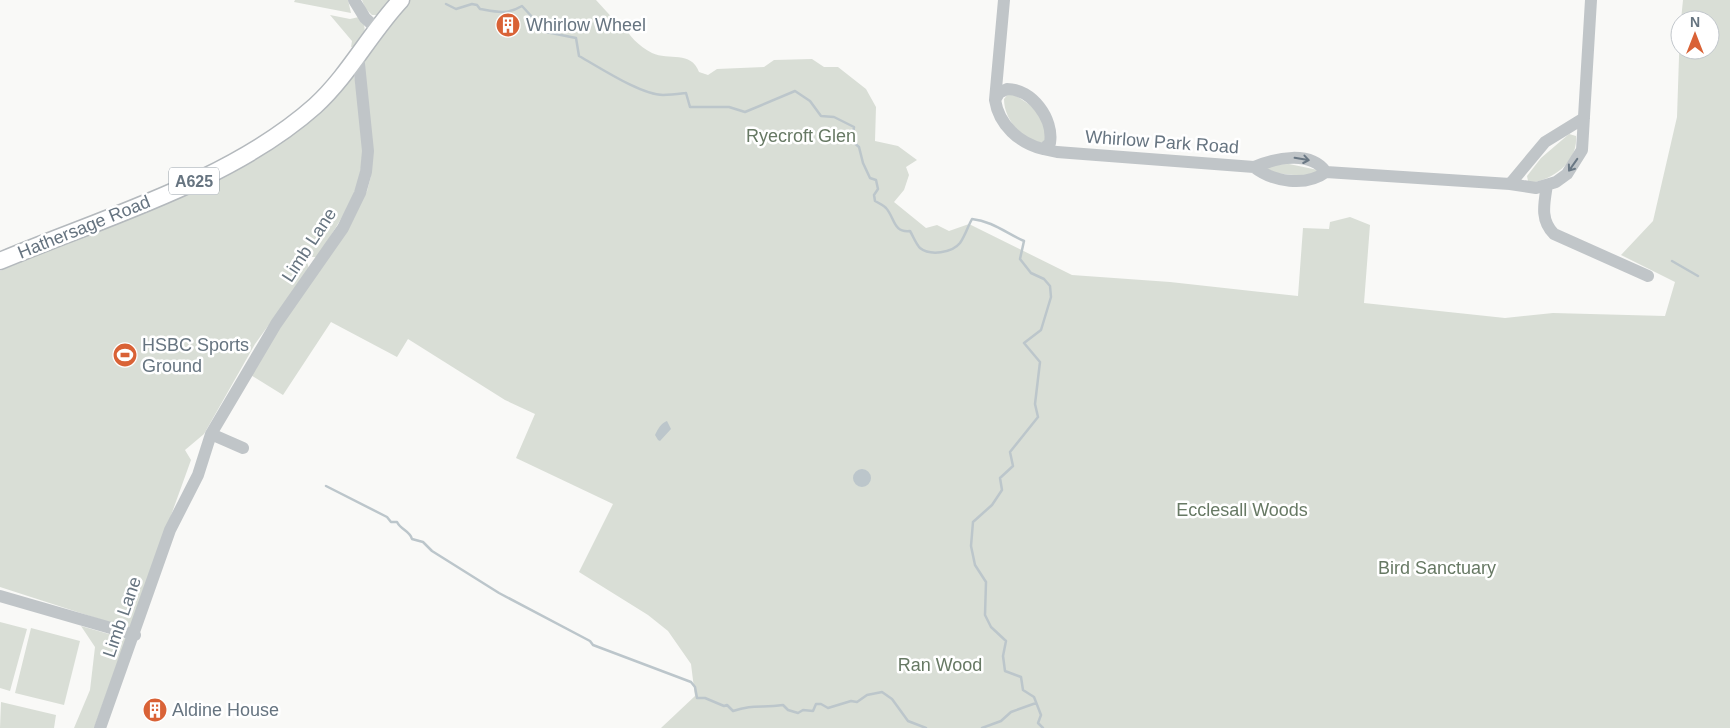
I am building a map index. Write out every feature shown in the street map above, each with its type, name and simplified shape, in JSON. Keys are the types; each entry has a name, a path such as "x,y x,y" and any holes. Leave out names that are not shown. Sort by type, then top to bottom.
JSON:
{"main road":[{"name":"A625","path":"358,54 376,28 401,0"},
{"name":"Hathersage Road","path":"0,261 58,240 229,164 279,134 308,111 336,84 358,54"}],"street":[{"path":"354,0 365,18 376,28"},
{"name":"Whirlow Park Road","path":"1004,0 995,100 1003,122 1016,137 1032,146 1068,152 1254,167 1275,159 1292,158 1314,161 1326,172 1510,184 1536,188 1547,185 1567,174 1582,150 1591,0"},
{"name":"Limb Lane","path":"100,728 135,635 170,530 198,475 210,434 276,324 343,228 360,193 366,172 368,151 358,54"},
{"name":"Whirlow Park Road","path":"999,72 1015,89 1025,94 1038,106 1049,121 1052,132 1068,152"},
{"path":"995,100 999,93 1007,89 1015,89"},
{"path":"1510,184 1545,142 1584,118"},
{"path":"1043,148 1050,143 1052,132"},
{"name":"Whirlow Park Road","path":"1254,167 1263,174 1276,179 1290,180 1319,178 1326,172"},
{"path":"1547,185 1544,217 1547,227 1554,234 1648,276"},
{"path":"210,434 243,448"},
{"path":"0,596 135,635"}],"green space":[{"path":"295,0 348,0 351,13 294,2"},
{"path":"362,0 394,0 378,15 372,15 365,8"},
{"path":"407,0 596,0 617,23 623,23 638,44 652,53 685,58 695,65 699,72 708,75 717,69 764,67 774,60 812,59 824,67 838,67 866,89 876,107 875,141 898,146 917,160 906,167 909,175 904,190 894,202 926,228 937,225 949,231 969,224 1072,275 1170,282 1298,296 1303,228 1329,229 1330,222 1350,217 1370,225 1364,303 1505,318 1553,313 1665,316 1675,282 1621,255 1653,221 1677,117 1679,60 1720,60 1720,10 1682,10 1683,0 1730,0 1730,728 661,728 695,696 691,664 668,631 648,615 579,572 613,504 516,458 535,414 505,400 408,339 397,357 331,322 283,395 249,374 367,191 371,176 373,152 364,68 366,49"},
{"path":"330,15 350,19 359,17 365,28 357,46 351,47 352,41"},
{"name":"HSBC Sports Ground","path":"354,74 361,120 362,151 358,181 353,196 318,257 311,257 307,262 309,269 255,344 204,434 185,450 191,460 130,629 0,587 0,271 214,180"},
{"path":"1012,93 1034,108 1042,118 1045,143 1030,139 1011,122 1007,115 1004,99 1008,94"},
{"path":"1569,134 1576,136 1576,145 1573,154 1563,168 1540,181 1531,183 1528,181 1527,176 1541,158"},
{"path":"1289,164 1318,170 1313,177 1264,172 1267,165"},
{"path":"0,622 27,629 10,691 0,688"},
{"path":"81,626 126,639 94,728 74,728 90,690 95,647"},
{"path":"31,628 80,641 64,705 15,693"},
{"path":"1,702 56,715 54,728 0,728"}],"shaded area":[{"path":"667,421 671,429 660,441 655,435 661,425"},
{"path":"862,469 868,472 871,478 868,484 862,487 856,484 853,478 856,472"}],"waterway":[{"path":"446,4 456,9 472,4 477,5 480,9 502,12 512,11 522,6 546,32 576,38 579,56 620,80 654,94 672,95 686,93 690,107 729,107 745,112 795,91 810,101 821,116 834,117 854,127 852,141 859,147 863,163 870,178 876,180 878,189 874,195 875,201 886,208 900,230 910,231 920,248 935,253 952,249 960,243 972,219 992,225 1024,241 1020,259 1031,273 1044,279 1050,286 1051,297 1041,330 1024,343 1040,362 1035,404 1038,417 1010,452 1013,466 1000,478 1002,490 992,505 973,522 971,546 975,565 986,582 985,615 991,627 1006,641 1003,656 1005,671 1021,677 1023,690 1034,697 1041,715 1038,723 1043,728"},
{"path":"1672,261 1698,276"},
{"path":"326,486 387,517 391,522 397,522 412,539 423,542 432,551 499,593 590,641 593,645 691,682 695,687 697,698 705,698 724,706 727,705 733,711 752,707 783,705 788,710 798,713 803,710 813,711 816,704 821,704 828,708 851,701 857,702 867,695 882,692 892,699 908,721 926,728"},
{"path":"982,728 1001,721 1011,712 1036,703"}],"place":[{"name":"Whirlow Wheel","path":"508,25"},
{"name":"HSBC Sports Ground","path":"125,355"},
{"name":"Aldine House","path":"155,710"}],"park label":[{"name":"Ryecroft Glen","path":"801,136"},
{"name":"Ecclesall Woods","path":"1242,510"},
{"name":"Bird Sanctuary","path":"1437,568"},
{"name":"Ran Wood","path":"940,665"}]}
